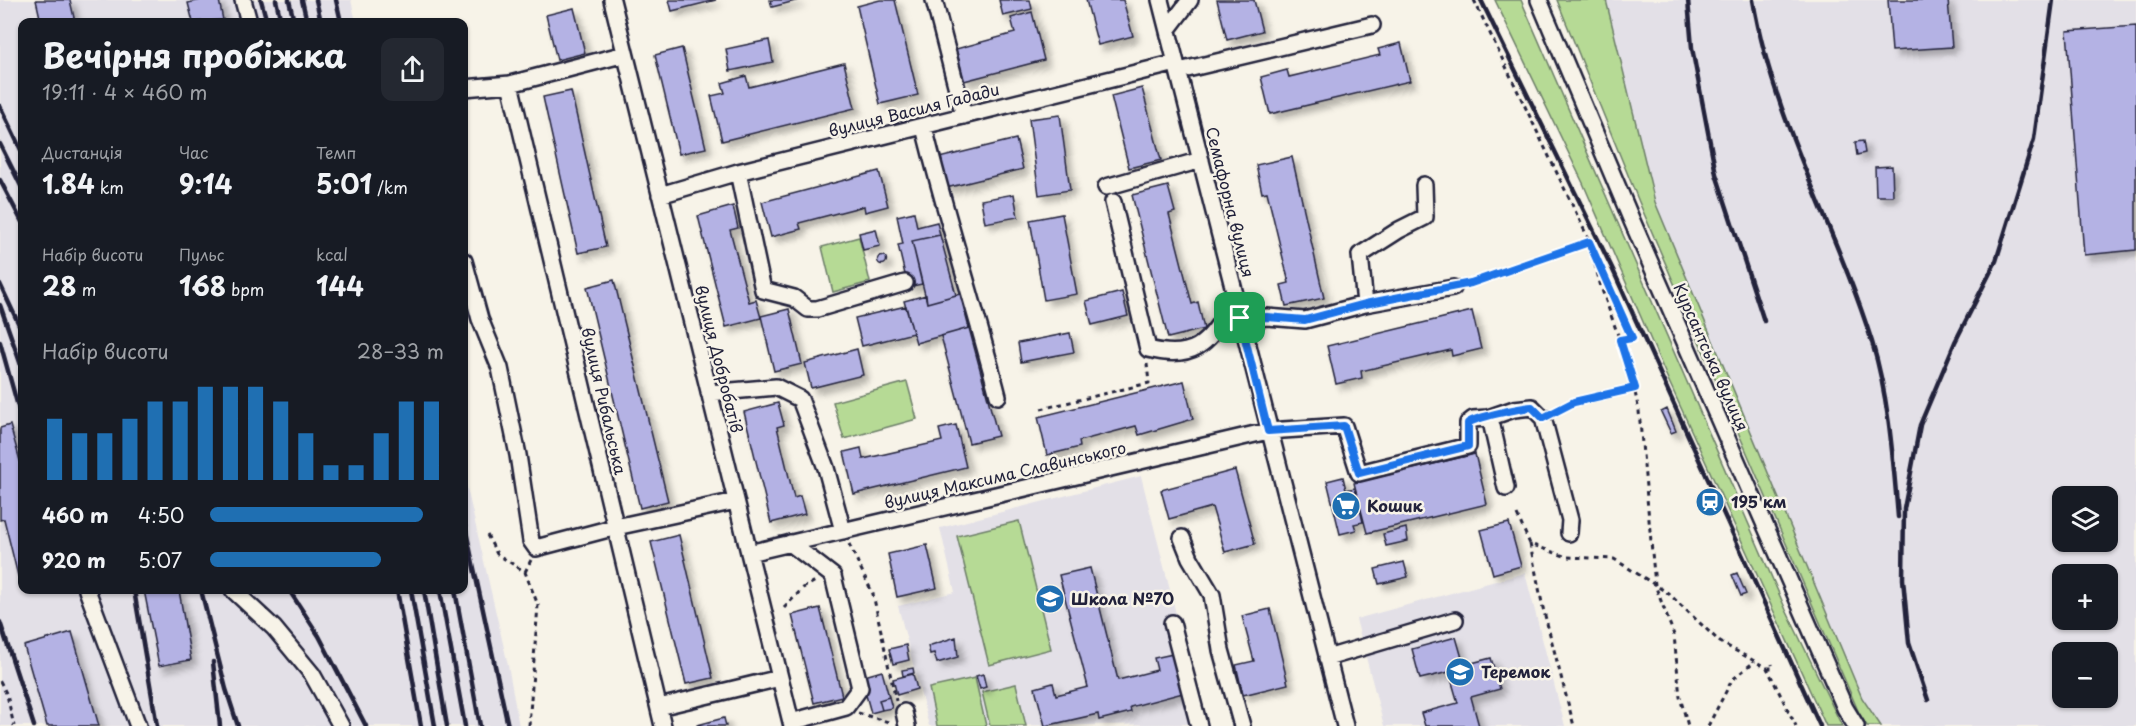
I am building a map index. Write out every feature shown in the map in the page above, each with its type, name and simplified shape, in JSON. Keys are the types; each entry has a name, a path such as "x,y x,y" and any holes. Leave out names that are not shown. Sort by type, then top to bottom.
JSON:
{"street":[{"path":"243,0 248,18"},
{"name":"вулиця Добробатів","path":"612,0 792,724"},
{"path":"934,0 964,116"},
{"name":"Семафорна вулиця","path":"1160,0 1345,726"},
{"path":"1168,28 1190,0"},
{"name":"Курсантська вулиця","path":"1539,0 1632,221 1840,697 1856,726"},
{"name":"вулиця Василя Гадади","path":"660,195 738,172 964,116 1372,25"},
{"path":"468,88 510,84 625,54"},
{"name":"вулиця Рибальська","path":"510,84 663,726"},
{"path":"924,127 946,219 974,302 998,396"},
{"path":"1106,187 1201,160"},
{"path":"738,172 763,290 794,298 808,309 817,309 905,283"},
{"path":"1365,304 1360,255 1425,217 1424,185"},
{"path":"1113,202 1148,349 1175,353 1203,345 1236,300"},
{"path":"468,276 480,320 500,368 518,455 531,541 536,548 616,527 736,501"},
{"path":"1240,318 1267,317 1305,320 1365,304 1453,288"},
{"path":"709,393 776,387 800,399 826,468 843,531"},
{"path":"1506,488 1492,426 1488,418 1514,409 1532,407 1543,418 1570,520 1569,533"},
{"name":"вулиця Максима Славинського","path":"749,553 1268,431 1344,426 1359,473 1468,446 1468,423 1473,419 1488,418"},
{"path":"1182,538 1190,558 1212,595 1221,650 1242,726"},
{"path":"790,543 833,576 860,688 846,707 792,724"},
{"path":"88,594 138,726"},
{"path":"237,594 274,628 312,674 341,726"},
{"path":"1327,658 1455,620"},
{"path":"1172,623 1198,726"},
{"path":"659,707 780,678"}],"path":[{"path":"1474,0 1632,338 1620,340"},
{"path":"1453,288 1589,242"},
{"path":"1589,242 1601,287 1635,388 1655,585 1674,635 1680,697 1688,726"},
{"path":"1041,409 1149,383 1148,349"},
{"path":"1543,418 1574,402 1635,388"},
{"path":"1517,515 1530,544 1543,608 1574,726"},
{"path":"843,531 873,594 895,699 902,721 879,721 846,707"},
{"path":"487,535 497,554 525,572 538,605 529,726"},
{"path":"1530,544 1568,558 1614,560 1668,593 1720,642 1767,668 1773,668 1772,664"},
{"path":"784,608 803,588 823,576 833,576"},
{"path":"1708,726 1732,680 1755,661"},
{"path":"1767,668 1796,726"},
{"path":"0,681 7,695 14,726"}],"shaded area":[{"path":"0,0 351,0 355,18 18,18 18,594 468,594 468,492 508,665 519,726 0,726"},
{"path":"1606,0 2136,0 2136,726 1881,726 1862,698 1655,202"},
{"name":"Школа №70","path":"1141,476 1204,724 929,726 898,606 955,592 940,528"},
{"name":"Теремок","path":"1525,573 1565,726 1384,726 1356,619"}],"green space":[{"path":"1495,0 1521,0 1786,610 1842,726 1826,726 1666,375 1583,183"},
{"path":"1557,0 1606,0 1655,202 1862,698 1881,726 1867,726 1859,713 1639,202"},
{"path":"859,237 870,282 833,292 822,247"},
{"path":"907,382 917,419 844,439 833,402"},
{"path":"1019,521 1051,649 989,665 957,536"},
{"path":"975,678 986,726 937,726 929,688"},
{"path":"1016,684 1026,726 990,726 982,692"}],"building":[{"path":"36,0 70,0 74,18 40,18"},
{"path":"219,0 223,18 192,18 188,3"},
{"path":"669,0 716,0 672,11"},
{"path":"770,0 799,0 772,7"},
{"path":"880,0 895,0 918,95 880,104 857,6"},
{"path":"999,0 1030,0 1032,9 1003,16"},
{"path":"1086,0 1123,0 1133,36 1098,45"},
{"path":"1217,0 1254,0 1262,31 1227,40"},
{"path":"1888,0 1948,0 1952,47 1892,51"},
{"path":"574,8 585,53 557,60 546,15"},
{"path":"1032,12 1044,60 964,81 956,49 1015,33 1011,18"},
{"path":"2136,26 2136,250 2084,255 2067,31"},
{"path":"769,40 773,62 730,71 726,49"},
{"path":"1401,43 1410,81 1270,114 1261,77 1287,70 1289,77 1380,55 1378,49"},
{"path":"682,48 706,148 679,154 655,55"},
{"path":"844,63 855,108 722,141 711,96 725,93 722,83 746,76 749,87"},
{"path":"1142,88 1161,160 1129,168 1111,96"},
{"path":"571,91 606,247 578,253 543,97"},
{"path":"1060,115 1070,190 1039,195 1029,119"},
{"path":"1016,139 1023,169 946,188 939,158"},
{"path":"1863,141 1865,153 1857,155 1855,142"},
{"path":"1292,157 1324,298 1286,306 1281,285 1289,283 1267,192 1262,193 1256,165"},
{"path":"1892,166 1893,196 1876,196 1875,167"},
{"path":"879,171 888,206 865,212 864,206 799,223 801,229 771,237 762,202"},
{"path":"1168,186 1175,212 1169,214 1192,304 1198,302 1204,329 1168,338 1132,195"},
{"path":"1014,194 1018,217 985,223 981,200"},
{"path":"733,206 738,228 730,230 749,302 756,300 761,318 726,327 698,216"},
{"path":"914,212 917,227 937,222 940,235 912,241 922,284 908,287 898,245 903,244 897,216"},
{"path":"1062,214 1077,294 1044,300 1030,220"},
{"path":"876,229 880,246 863,250 859,233"},
{"path":"940,235 956,295 927,303 912,241"},
{"path":"882,256 886,260 882,264 878,260"},
{"path":"614,280 668,501 640,508 587,287"},
{"path":"1122,292 1128,316 1092,325 1086,301"},
{"path":"960,294 969,328 916,343 904,301 926,295 927,303"},
{"path":"906,306 913,333 862,346 855,318"},
{"path":"789,309 802,364 774,371 761,316"},
{"path":"1472,311 1481,349 1452,356 1451,350 1361,371 1362,378 1336,384 1327,346"},
{"path":"969,328 998,436 969,443 941,336"},
{"path":"1070,333 1074,352 1021,362 1018,343"},
{"path":"857,349 863,375 811,388 805,363"},
{"path":"1184,381 1193,419 1139,435 1136,426 1079,441 1080,447 1047,455 1038,417"},
{"path":"778,403 784,425 777,427 794,498 800,496 805,514 771,523 744,412"},
{"path":"1667,409 1676,431 1671,433 1661,412"},
{"path":"10,425 18,454 18,576 4,519 0,520 0,428"},
{"path":"956,425 966,467 854,494 844,452 861,448 863,459 942,441 939,429"},
{"path":"1475,454 1487,504 1367,533 1354,483"},
{"path":"1235,470 1255,544 1225,552 1212,507 1169,519 1161,490"},
{"name":"Кошик","path":"1343,477 1346,490 1355,488 1363,522 1354,524 1356,530 1340,534 1327,481"},
{"path":"1509,523 1521,566 1493,574 1481,530"},
{"path":"1406,528 1408,541 1386,546 1383,534"},
{"path":"679,535 713,678 686,684 651,542"},
{"path":"927,545 937,588 897,597 888,554"},
{"path":"1404,562 1408,577 1379,584 1375,569"},
{"path":"1090,568 1118,680 1157,670 1154,658 1173,654 1183,693 1130,707 1131,712 1099,720 1098,714 1045,726 1035,688 1053,683 1056,695 1088,687 1059,575"},
{"path":"1737,573 1746,594 1741,596 1732,575"},
{"path":"145,594 180,594 191,660 159,666"},
{"path":"820,608 842,696 814,703 792,615"},
{"path":"1270,609 1288,684 1243,695 1236,665 1254,661 1242,616"},
{"path":"72,632 99,726 47,726 24,646"},
{"path":"956,637 958,657 937,663 934,653 930,654 928,646"},
{"path":"1456,637 1464,665 1491,658 1500,689 1471,697 1479,726 1425,726 1421,713 1458,703 1449,672 1420,679 1412,649"},
{"path":"906,645 909,660 893,664 889,649"},
{"path":"913,668 914,673 903,676 902,670"},
{"path":"882,671 889,697 879,700 882,710 871,713 861,677"},
{"path":"913,674 917,689 897,695 893,679"},
{"path":"983,674 986,687 980,689 976,676"},
{"path":"889,697 892,708 882,710 879,700"},
{"path":"724,718 726,726 697,726 697,725"}],"railway":[{"path":"261,0 266,18"},
{"path":"276,0 280,18"},
{"path":"289,0 293,18"},
{"path":"302,0 306,18"},
{"path":"316,0 320,18"},
{"path":"336,0 340,18"},
{"path":"1481,0 1613,270 1820,726"},
{"path":"1688,0 1692,48 1716,174 1764,321"},
{"path":"1753,0 1762,44 1775,88 1857,299 1878,363 1892,450 1898,517"},
{"path":"1928,700 1909,643 1903,579 1904,509 1920,425 1955,342 1996,261 2034,139 2053,0"},
{"path":"0,106 18,144"},
{"path":"0,144 18,180"},
{"path":"0,180 18,214"},
{"path":"0,284 18,322"},
{"path":"0,305 18,357"},
{"path":"0,342 18,407"},
{"path":"468,541 508,726"},
{"path":"135,594 157,726"},
{"path":"202,594 226,689 238,726"},
{"path":"292,594 319,636 366,726"},
{"path":"398,594 421,726"},
{"path":"412,594 435,726"},
{"path":"425,594 447,726"},
{"path":"441,594 465,726"},
{"path":"456,594 480,726"},
{"path":"0,622 34,726"},
{"path":"213,662 220,726"}],"place":[{"name":"195 км","path":"1710,502"},
{"name":"Кошик","path":"1346,506"},
{"name":"Школа №70","path":"1050,599"},
{"name":"Теремок","path":"1460,672"}],"route":[{"path":"1589,242 1632,338 1620,340 1635,388 1574,402 1543,418 1532,407 1514,409 1488,418 1473,419 1468,423 1468,446 1359,473 1344,426 1268,431 1240,318 1267,317 1305,320 1365,304 1453,288 1589,242"}]}
